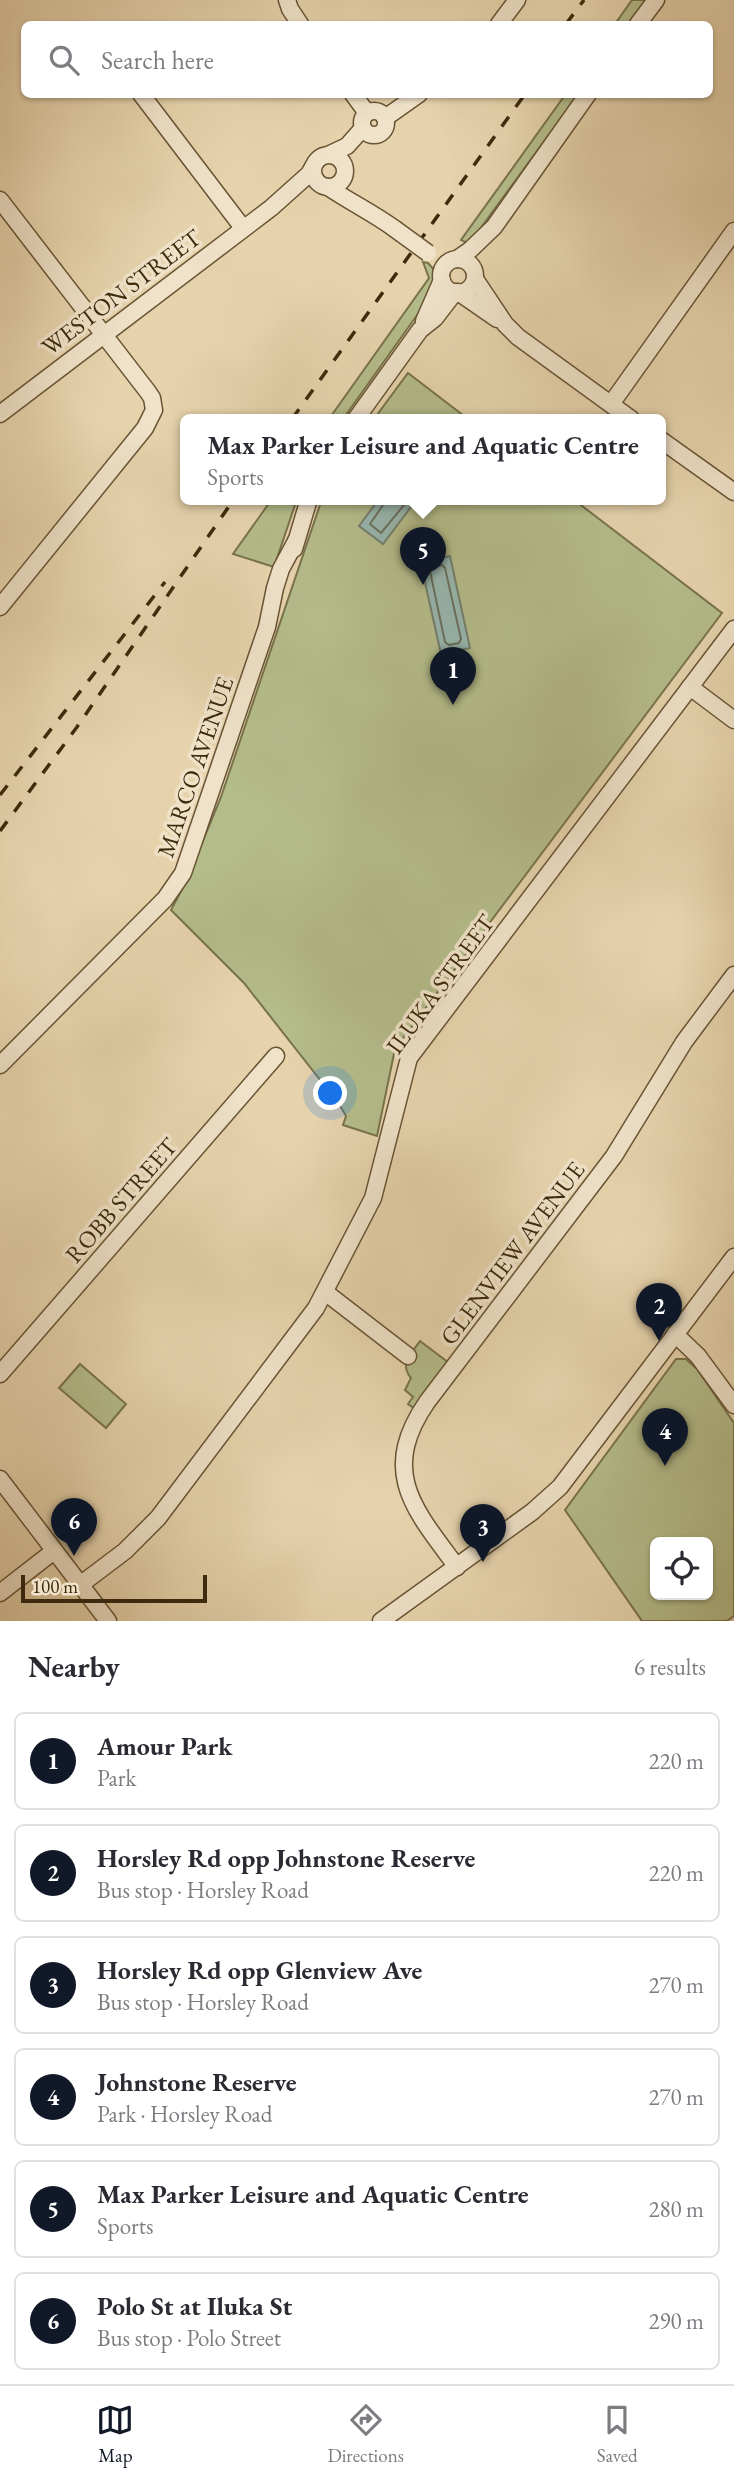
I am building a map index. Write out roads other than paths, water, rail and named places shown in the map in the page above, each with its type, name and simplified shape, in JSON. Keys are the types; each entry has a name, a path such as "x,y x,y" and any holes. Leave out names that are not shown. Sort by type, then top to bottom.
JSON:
{"street":[{"path":"287,0 298,21"},
{"path":"501,21 517,0"},
{"path":"640,21 656,0"},
{"path":"144,98 243,228"},
{"path":"355,98 367,125"},
{"path":"413,98 385,118 379,112 347,146 319,158 313,167 314,177 369,210 448,268"},
{"path":"360,414 420,330 448,268 494,227 585,98"},
{"path":"325,186 338,184 367,125"},
{"path":"330,155 339,158 351,188 369,210"},
{"name":"WESTON STREET","path":"0,414 271,208 309,174 313,167"},
{"name":"WESTON STREET","path":"271,208 325,186"},
{"path":"0,200 154,404 153,416 0,607"},
{"path":"420,330 435,318 456,292 469,289 494,227"},
{"path":"611,404 734,231"},
{"path":"448,268 467,262 505,324"},
{"path":"448,268 447,288 505,324 536,351 624,414"},
{"path":"666,444 734,492"},
{"name":"MARCO AVENUE","path":"0,1065 165,899 180,879 268,623 281,569 296,541 307,505"},
{"name":"ILUKA STREET","path":"80,1585 125,1551 158,1518 311,1316 373,1198 409,1058 734,629"},
{"path":"690,687 734,720"},
{"name":"GLENVIEW AVENUE","path":"457,1567 417,1513 403,1472 403,1460 417,1418 614,1156 684,1042 734,975"},
{"name":"ROBB STREET","path":"0,1374 276,1056"},
{"path":"381,1621 532,1512 560,1487 734,1257"},
{"path":"325,1292 408,1356"},
{"path":"675,1334 698,1356 734,1405"},
{"path":"0,1479 108,1621"},
{"path":"0,1593 54,1551"}],"water":[{"path":"375,505 412,505 383,544 359,526"},
{"path":"450,556 470,648 441,654 419,563"}],"railway":[{"path":"568,21 584,0"},
{"path":"296,414 522,98"},
{"path":"0,831 77,727 230,505"},
{"path":"0,795 165,582"}],"place":[{"name":"Max Parker Leisure and Aquatic Centre","path":"423,585"},
{"name":"Amour Park","path":"453,705"},
{"name":"Horsley Rd opp Johnstone Reserve","path":"659,1341"},
{"name":"Johnstone Reserve","path":"665,1466"},
{"name":"Polo St at Iluka St","path":"74,1556"},
{"name":"Horsley Rd opp Glenview Ave","path":"483,1562"}]}
